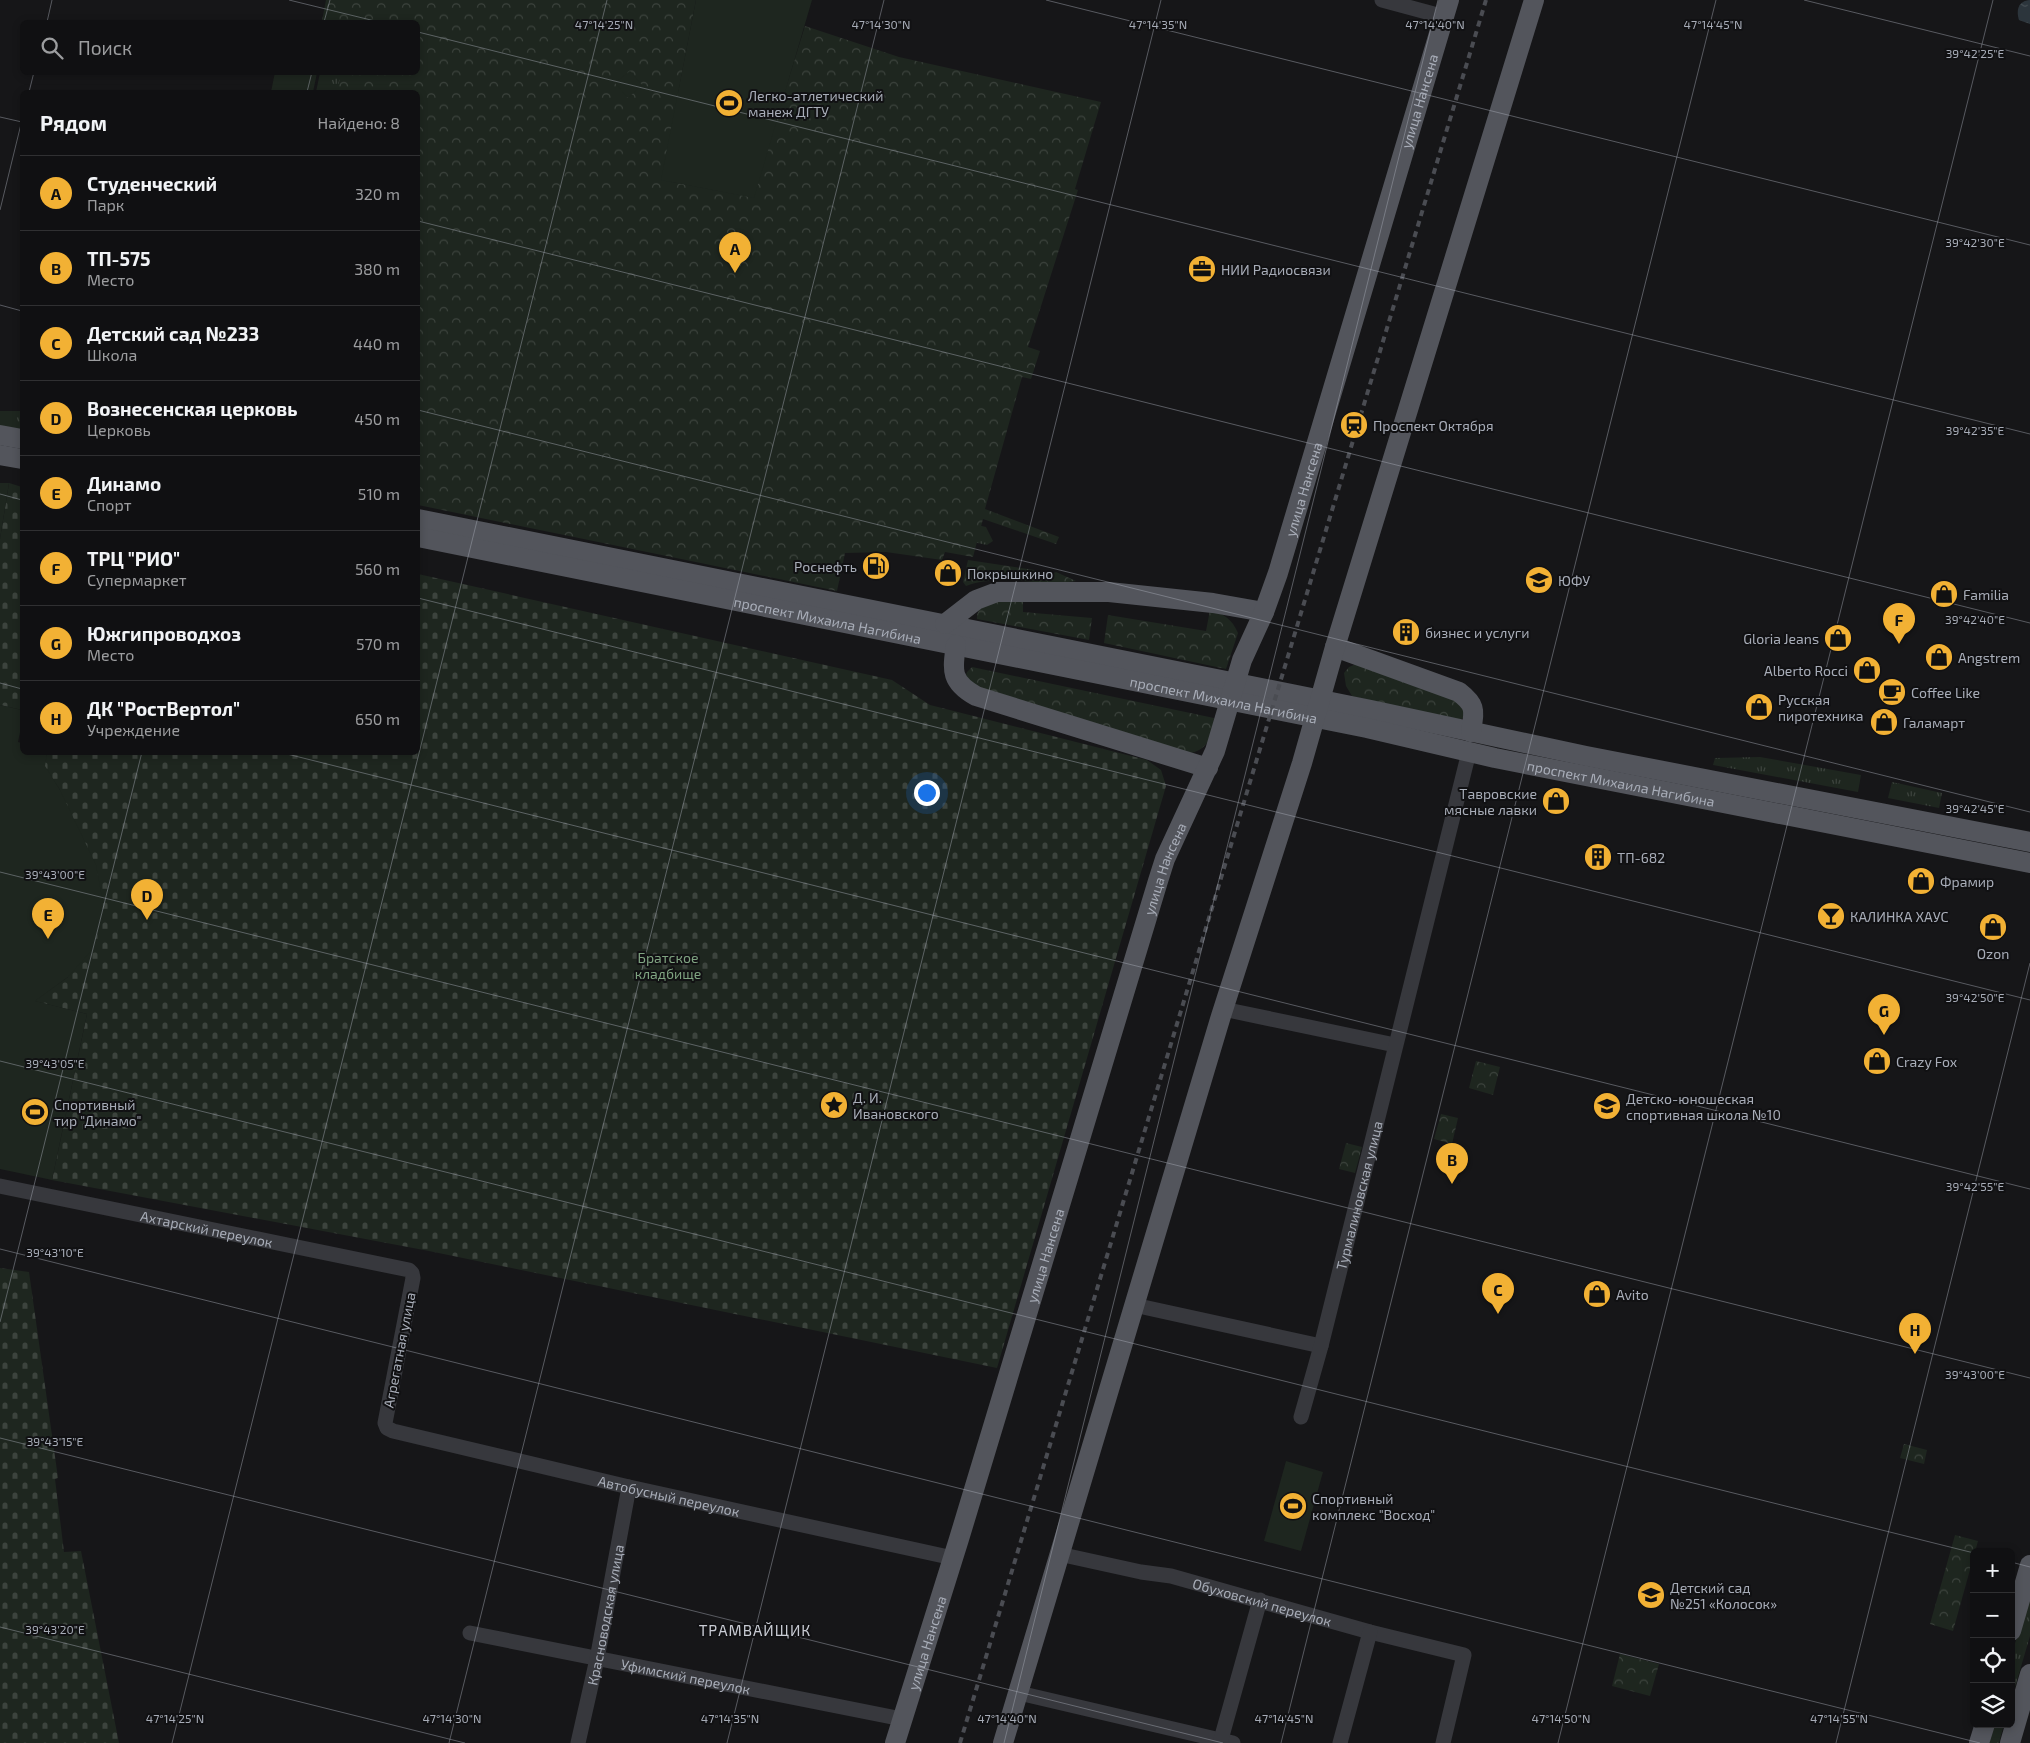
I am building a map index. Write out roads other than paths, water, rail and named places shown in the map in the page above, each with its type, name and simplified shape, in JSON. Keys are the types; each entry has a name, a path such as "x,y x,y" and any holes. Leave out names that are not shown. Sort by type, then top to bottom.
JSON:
{"main road":[{"path":"1003,1743 1223,1009 1302,763 1335,647 1534,0"},
{"name":"улица Нансена","path":"895,1743 954,1558 1158,880 1176,836 1208,768 1246,651 1264,612 1278,573 1447,8"},
{"path":"0,435 20,439"},
{"path":"0,455 20,458"},
{"name":"проспект Михаила Нагибина","path":"420,518 1371,710 1471,732 2030,842"},
{"name":"проспект Михаила Нагибина","path":"420,537 1367,728 1469,752 2030,863"},
{"path":"1226,606 1251,598 1263,590 1278,573"},
{"path":"945,624 981,597 1003,592 1108,592 1264,612"},
{"path":"1226,606 1241,620 1246,651"},
{"path":"968,607 967,620 973,630"},
{"path":"956,646 953,666 955,679 965,690 976,696 1208,768"},
{"path":"1335,647 1459,692 1470,701 1475,710 1471,732"},
{"path":"2015,1617 2030,1565"},
{"path":"2010,1743 2030,1674"},
{"path":"1979,1743 1984,1728"}],"street":[{"path":"1382,0 1447,8"},
{"name":"Турмалиновская улица","path":"1301,1417 1321,1346 1469,752"},
{"path":"1223,1009 1395,1045"},
{"name":"Ахтарский переулок","path":"0,1186 408,1270 412,1273"},
{"name":"Агрегатная улица","path":"387,1428 384,1423 413,1278 412,1273"},
{"path":"1134,1304 1321,1346"},
{"name":"Автобусный переулок","path":"387,1428 393,1431 629,1486 954,1558"},
{"name":"Красноводская улица","path":"578,1743 597,1659 629,1486"},
{"name":"Обуховский переулок","path":"1059,1554 1141,1572 1171,1576 1370,1632 1464,1655 1443,1743"},
{"path":"1019,1693 1225,1742 1260,1600"},
{"path":"1340,1743 1370,1632"},
{"name":"Уфимский переулок","path":"470,1633 902,1720"}],"water":[{"path":"2030,0 2030,24 2019,20 2018,13 2020,4"}],"railway":[{"path":"960,1743 1486,0"}],"place":[{"name":"Легко-атлетический манеж ДГТУ","path":"729,103"},
{"name":"НИИ Радиосвязи","path":"1202,269"},
{"name":"Студенческий","path":"735,273"},
{"name":"Проспект Октября","path":"1354,425"},
{"name":"Роснефть","path":"876,566"},
{"name":"Покрышкино","path":"948,573"},
{"name":"ЮФУ","path":"1539,580"},
{"name":"Familia","path":"1944,594"},
{"name":"бизнес и услуги","path":"1406,632"},
{"name":"Gloria Jeans","path":"1838,638"},
{"name":"ТРЦ \"РИО\"","path":"1899,644"},
{"name":"Angstrem","path":"1939,657"},
{"name":"Alberto Rocci","path":"1867,670"},
{"name":"Coffee Like","path":"1892,692"},
{"name":"Русская пиротехника","path":"1759,707"},
{"name":"Галамарт","path":"1884,722"},
{"name":"Тавровские мясные лавки","path":"1556,801"},
{"name":"ТП-682","path":"1598,857"},
{"name":"Фрамир","path":"1921,881"},
{"name":"КАЛИНКА ХАУС","path":"1831,916"},
{"name":"Вознесенская церковь","path":"147,920"},
{"name":"Ozon","path":"1993,927"},
{"name":"Динамо","path":"48,939"},
{"name":"Южгипроводхоз","path":"1884,1035"},
{"name":"Crazy Fox","path":"1877,1061"},
{"name":"Д. И. Ивановского","path":"834,1105"},
{"name":"Детско-юношеская спортивная школа №10","path":"1607,1106"},
{"name":"Спортивный тир \"Динамо\"","path":"35,1112"},
{"name":"ТП-575","path":"1452,1184"},
{"name":"Avito","path":"1597,1294"},
{"name":"Детский сад №233","path":"1498,1314"},
{"name":"ДК \"РостВертол\"","path":"1915,1354"},
{"name":"Спортивный комплекс \"Восход\"","path":"1293,1506"},
{"name":"Детский сад №251 «Колосок»","path":"1651,1595"}],"district":[{"name":"ТРАМВАЙЩИК","path":"755,1630"}],"park label":[{"name":"Братское кладбище","path":"668,966"}]}
